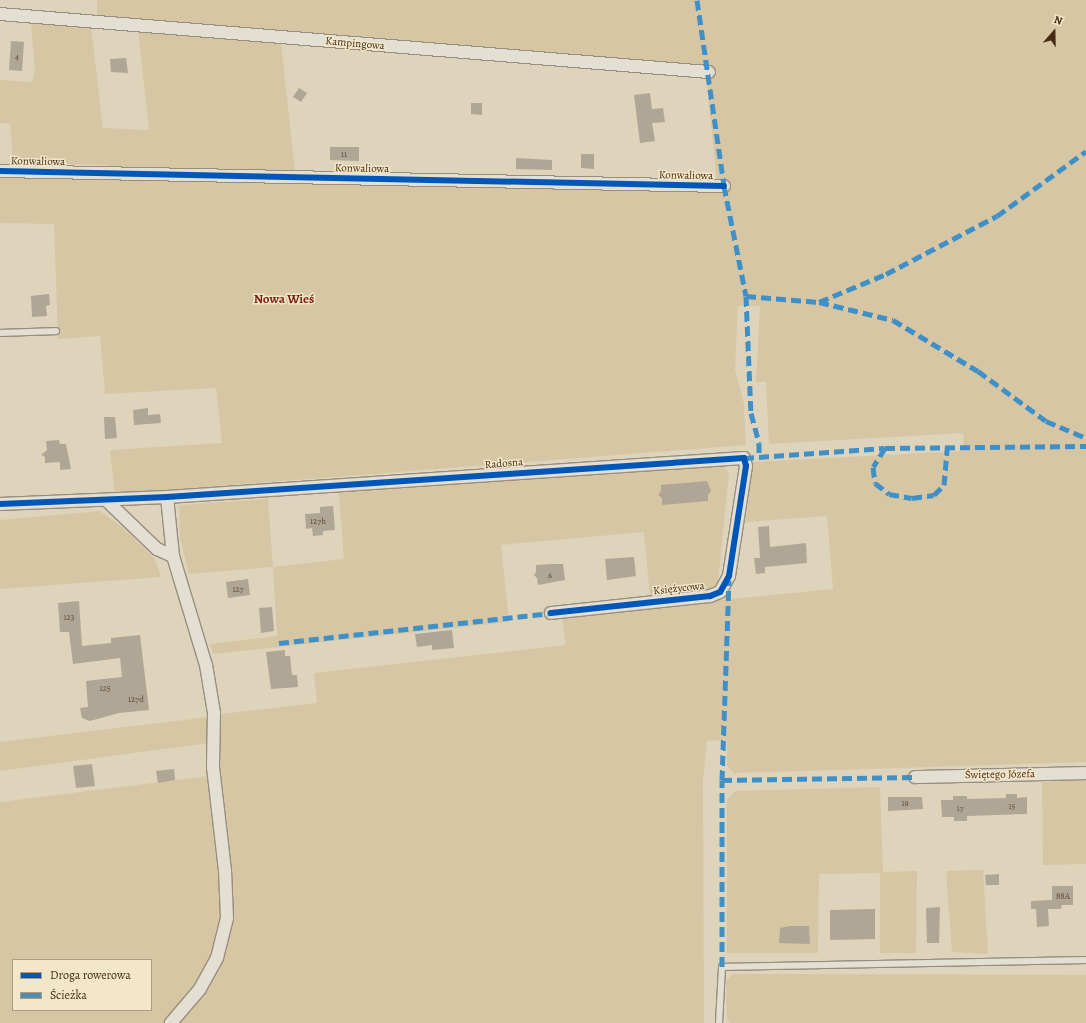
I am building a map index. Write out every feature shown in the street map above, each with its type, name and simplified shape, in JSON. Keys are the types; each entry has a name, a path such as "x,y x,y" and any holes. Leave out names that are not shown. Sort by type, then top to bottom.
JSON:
{"street":[{"name":"Kampingowa","path":"0,14 709,72"},
{"name":"Konwaliowa","path":"0,171 724,186"},
{"name":"Radosna","path":"0,504 167,497 266,489 744,458"},
{"name":"Księżycowa","path":"551,613 710,596 720,592 729,576 746,466 744,458"},
{"path":"167,497 173,556 206,665 214,713 213,767 225,870 227,918 217,958 200,989 171,1023"},
{"path":"106,500 157,549 173,556"},
{"name":"Świętego Józefa","path":"915,777 1086,773"}],"lane":[{"path":"0,333 56,331"},
{"path":"719,1023 722,967 1086,960"}],"shaded area":[{"path":"97,0 1086,0 1086,762 734,773 727,766 727,740 707,741 703,780 704,1023 0,1023 0,802 208,776 217,743 221,714 317,703 314,673 566,645 562,616 833,589 827,516 746,522 752,462 964,451 963,433 769,444 766,382 756,382 760,306 738,306 735,369 744,404 746,445 115,494 110,450 222,443 216,388 105,394 100,336 58,339 54,224 0,223 0,174 717,182 706,76 97,17"},
{"path":"31,22 91,26 103,128 149,130 138,30 281,41 295,172 108,169 107,165 13,163 10,124 0,123 0,80 32,82 35,73"},
{"path":"721,465 729,473 718,582 710,590 650,597 644,532 501,545 509,622 213,654 210,644 277,636 273,567 344,559 339,493"},
{"path":"268,499 273,567 189,574 180,537 179,505"},
{"path":"100,511 122,527 155,559 161,577 0,589 0,520"},
{"path":"209,717 208,743 0,771 0,742"},
{"path":"1086,780 1086,864 1043,865 1042,782"},
{"path":"880,787 883,872 917,871 916,953 880,953 880,873 819,874 818,953 727,953 727,800 735,791"},
{"path":"983,870 988,954 952,952 946,871"},
{"path":"732,974 1086,975 1086,1023 730,1023 727,1020 726,981"}],"building":[{"path":"11,41 24,42 22,71 9,70"},
{"path":"126,58 128,73 111,72 110,59"},
{"path":"299,88 307,93 301,102 293,97"},
{"path":"650,93 652,109 663,108 665,122 652,123 655,141 640,143 634,95"},
{"path":"471,103 482,103 482,115 471,114"},
{"path":"330,147 359,147 359,161 330,160"},
{"path":"581,154 594,154 594,169 581,168"},
{"path":"516,158 552,160 552,170 516,169"},
{"path":"49,294 50,305 46,306 47,316 32,317 31,296"},
{"path":"148,408 148,415 160,414 161,423 134,425 133,410"},
{"path":"104,417 115,417 117,438 105,439"},
{"path":"59,440 60,444 66,444 71,469 60,470 60,462 45,463 45,457 41,455 47,450 46,441"},
{"path":"707,481 711,491 708,495 708,501 662,505 662,498 658,495 661,491 661,485"},
{"path":"333,506 335,530 323,531 323,535 313,536 312,528 306,529 305,514 320,513 320,507"},
{"path":"769,526 770,547 806,543 807,563 765,567 765,573 756,574 754,558 760,558 758,527"},
{"path":"634,557 636,576 607,580 605,559"},
{"path":"563,564 565,580 538,585 537,578 534,575 536,572 536,565"},
{"path":"248,579 250,595 228,598 226,582"},
{"path":"79,601 82,646 111,643 111,638 140,635 149,710 119,713 90,721 82,718 80,708 88,707 86,681 122,677 120,658 73,664 69,632 60,632 58,603"},
{"path":"272,607 274,631 261,633 259,608"},
{"path":"452,630 454,648 432,650 432,645 417,647 415,634"},
{"path":"285,650 285,656 290,656 292,675 297,675 298,687 271,689 266,652"},
{"path":"92,764 95,786 76,788 73,766"},
{"path":"174,769 175,780 158,783 156,771"},
{"path":"1006,794 1017,794 1017,798 1027,797 1027,814 967,816 967,821 954,821 954,817 942,817 941,800 953,800 953,796 967,796 967,799 1006,798"},
{"path":"888,797 922,797 923,809 888,811"},
{"path":"999,874 999,885 986,885 985,875"},
{"path":"1052,886 1073,886 1073,905 1062,905 1061,909 1048,909 1049,926 1037,927 1036,909 1031,909 1031,901 1052,900"},
{"path":"940,907 939,943 927,943 926,908"},
{"path":"875,909 875,939 830,940 830,910"},
{"path":"789,926 809,926 810,944 779,943 780,928"}],"marked path":[{"path":"697,0 724,186 746,296 751,413 759,443 759,457"},
{"path":"819,302 886,274 997,216 1086,151"},
{"path":"746,296 819,302 893,320 978,371 1046,421 1086,438"},
{"path":"744,458 885,448 1086,446"},
{"path":"885,448 873,467 875,483 889,494 912,498 934,495 944,485 947,447"},
{"path":"722,967 722,780 729,580"},
{"path":"279,643 551,613"},
{"path":"722,780 915,777"}],"cycle path":[{"path":"0,171 724,186"},
{"path":"0,504 167,497 744,458 746,466 729,576 720,592 710,596 551,613"}],"district":[{"name":"Nowa Wieś","path":"284,299"}]}
